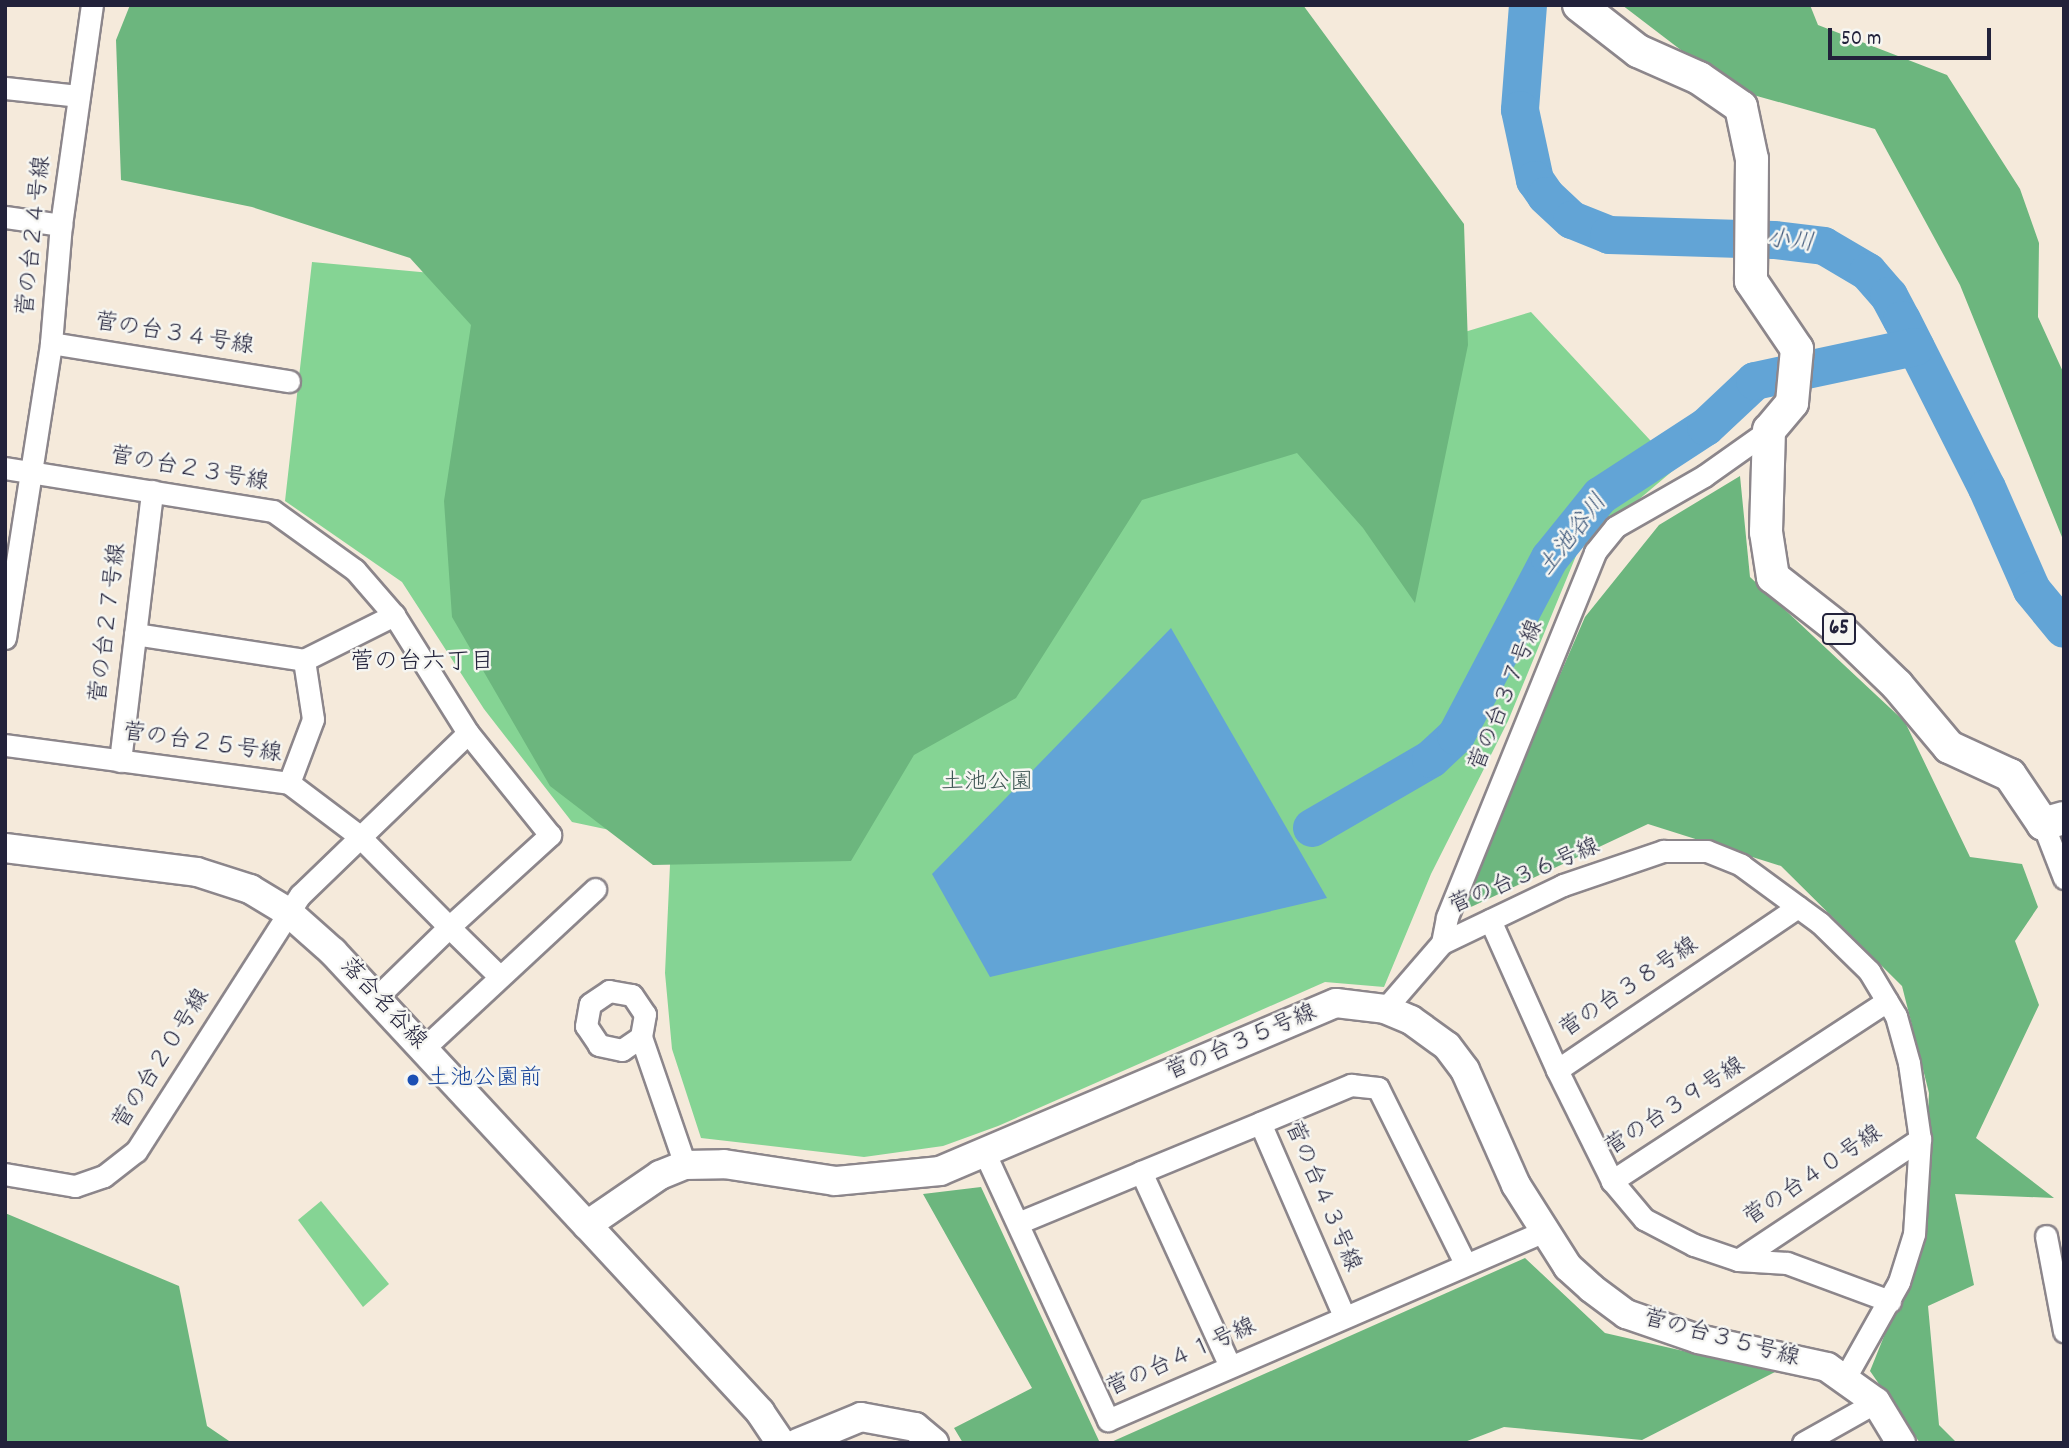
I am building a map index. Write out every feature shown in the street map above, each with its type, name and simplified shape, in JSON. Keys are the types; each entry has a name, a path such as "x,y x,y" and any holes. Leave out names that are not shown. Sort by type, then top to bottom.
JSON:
{"main road":[{"path":"1579,5 1638,51 1699,78 1741,107 1752,159 1751,281 1797,349 1792,403 1769,430"},
{"name":"65","path":"1769,430 1766,531 1773,577 1839,629 1887,676 1949,747 2010,775 2053,821"}],"street":[{"name":"菅の台２４号線","path":"5,638 51,343 61,225 92,5"},
{"path":"5,88 79,96"},
{"path":"5,217 61,225"},
{"name":"菅の台３４号線","path":"51,343 289,381"},
{"name":"菅の台３７号線","path":"1442,943 1447,916 1595,552 1615,527 1704,476 1769,430"},
{"name":"菅の台２３号線","path":"5,468 273,511 355,570 394,615 468,733"},
{"name":"菅の台２７号線","path":"120,761 152,491"},
{"path":"135,634 304,660 394,615"},
{"path":"289,783 313,719 304,660"},
{"path":"288,912 358,835 468,733 550,835 376,998"},
{"name":"菅の台２５号線","path":"5,745 289,783 358,835 499,976"},
{"path":"2053,821 2064,878"},
{"name":"落合名谷線","path":"5,848 197,872 250,890 288,912 376,998 587,1225 760,1412 781,1443"},
{"name":"菅の台３６号線","path":"1385,1009 1442,943 1563,885 1663,851 1707,850 1741,865 1798,906 1870,971 1887,1001 1909,1063 1920,1139 1914,1234 1890,1301 1845,1378"},
{"path":"423,1049 595,889"},
{"name":"菅の台３８号線","path":"1490,920 1557,1070 1798,906"},
{"name":"菅の台２０号線","path":"5,1174 75,1186 104,1176 136,1151 288,912"},
{"name":"菅の台３９号線","path":"1887,1001 1612,1181 1644,1219 1694,1245 1738,1260 1787,1263 1890,1301"},
{"name":"菅の台３５号線","path":"587,1225 660,1175 685,1165 724,1164 835,1181 919,1175 986,1156 1336,1003 1385,1009 1424,1029 1447,1046 1465,1070 1516,1185 1568,1267 1626,1314 1698,1339 1827,1367 1876,1402 1901,1443"},
{"path":"641,1037 685,1165"},
{"path":"1557,1070 1612,1181"},
{"name":"菅の台４３号線","path":"1344,1316 1260,1123 1351,1085 1378,1088 1465,1263"},
{"path":"1018,1223 1260,1123"},
{"name":"菅の台４０号線","path":"1738,1260 1920,1139"},
{"name":"菅の台４１号線","path":"986,1156 1108,1420 1544,1231"},
{"path":"1141,1172 1230,1366"},
{"path":"2046,1236 2064,1331"},
{"path":"1803,1443 1876,1402"},
{"path":"798,1443 861,1417 915,1427 934,1443"}],"green space":[{"path":"130,5 1303,5 1464,224 1468,345 1415,603 1363,528 1297,453 1142,500 1016,698 914,755 851,861 653,865 550,786 452,617 444,501 471,325 410,258 252,207 121,180 116,40"},
{"path":"1622,5 1810,5 1818,25 1947,75 2020,189 2039,243 2038,317 2064,374 2064,542 1960,285 1875,129 1732,89"},
{"name":"土池公園","path":"312,262 496,279 1312,378 1531,312 1676,468 1578,551 1508,721 1431,874 1384,987 1325,982 998,1126 943,1146 864,1157 701,1138 672,1049 665,973 671,843 572,822 484,709 402,582 285,501"},
{"path":"1740,476 1750,577 1905,722 1970,857 2022,864 2038,907 2015,941 2039,1005 1976,1138 2054,1198 1955,1194 1974,1285 1928,1306 1939,1425 1957,1443 1920,1443 1870,1371 1922,1242 1929,1093 1902,986 1781,866 1648,824 1456,914 1585,617 1659,525"},
{"path":"981,1187 1100,1443 963,1443 954,1428 1032,1388 923,1194"},
{"path":"321,1201 389,1284 363,1307 298,1220"},
{"path":"5,1213 179,1286 207,1426 232,1443 5,1443"},
{"path":"1525,1258 1605,1333 1775,1372 1642,1440 1504,1427 1462,1443 1109,1443"}],"water":[{"path":"1171,628 1327,898 990,977 932,874"}],"waterway":[{"name":"小川","path":"1528,5 1520,110 1535,180 1546,196 1572,220 1609,235 1774,240 1824,246 1868,272 1889,296 1902,320 1987,488 2032,590 2064,629"},
{"name":"土池谷川","path":"1312,828 1431,759 1456,736 1550,558 1600,496 1706,427 1755,381 1915,347"}],"place":[{"name":"土池公園前","path":"413,1080"}],"district":[{"name":"菅の台六丁目","path":"422,664"}]}
